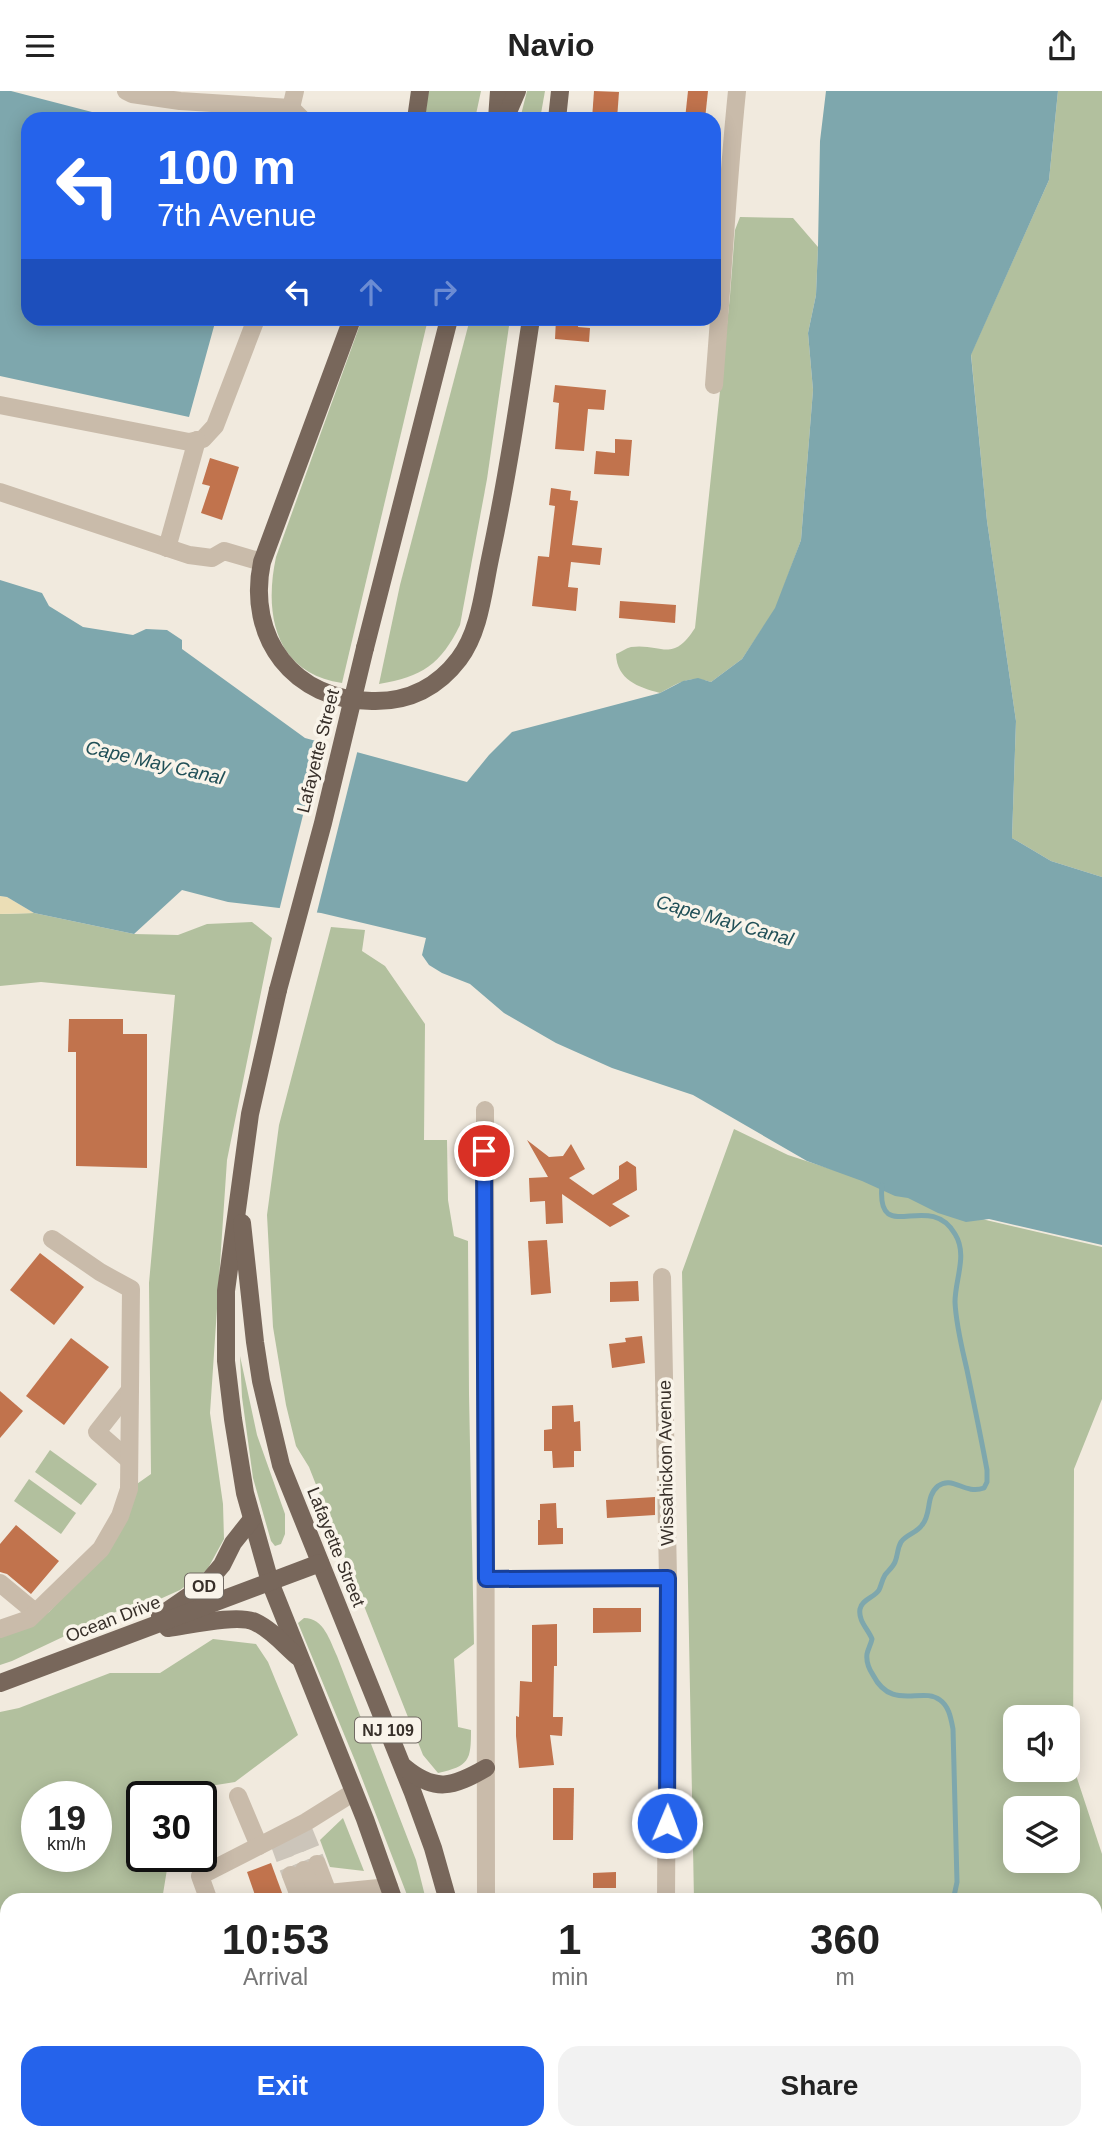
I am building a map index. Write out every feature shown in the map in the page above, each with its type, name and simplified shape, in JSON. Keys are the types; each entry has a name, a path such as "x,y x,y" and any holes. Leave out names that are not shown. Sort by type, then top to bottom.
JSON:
{"main road":[{"path":"417,112 420,91"},
{"path":"498,112 499,91"},
{"path":"508,112 517,91"},
{"path":"558,112 560,91"},
{"path":"349,326 262,562 258,599 269,639 279,657 293,673 330,695 352,700 394,701 412,696 447,673 466,647 478,615 505,491 530,326"},
{"name":"Lafayette Street","path":"392,1893 270,1582 252,1519 237,1453 226,1361 226,1291 250,1114 278,990 323,823 447,326"},
{"name":"Lafayette Street","path":"240,1195 254,1342 281,1465 403,1766 430,1839 446,1893"},
{"name":"OD","path":"137,1632 205,1585 222,1565 233,1543 252,1519"},
{"name":"Ocean Drive","path":"0,1683 320,1563"},
{"path":"137,1632 243,1618 256,1622 267,1630 300,1660"},
{"path":"403,1766 436,1786 463,1780 486,1768"}],"street":[{"path":"126,91 132,95 181,96 296,106"},
{"path":"721,287 737,91"},
{"path":"721,172 730,162"},
{"path":"0,405 189,442 203,439 215,426 253,326"},
{"path":"714,385 718,326"},
{"path":"167,548 197,440"},
{"path":"0,492 189,555 212,558 224,551 262,562"},
{"path":"485,1110 486,1893"},
{"path":"0,1629 29,1619 101,1549 120,1516 129,1489 131,1289 100,1272 52,1239"},
{"name":"Wissahickon Avenue","path":"662,1277 668,1578 666,1893"},
{"path":"129,1460 97,1432 130,1390"},
{"path":"486,1579 668,1578"},
{"path":"0,1583 35,1612"},
{"path":"206,1893 200,1876 259,1846 290,1834 354,1792"},
{"path":"238,1796 259,1846"},
{"path":"304,1870 311,1893"}],"green space":[{"path":"428,91 481,91 476,112 426,112"},
{"path":"527,91 545,91 541,112 522,112"},
{"path":"1058,91 1102,91 1102,877 1051,861 1012,838 1016,721 987,521 971,354 1049,180"},
{"path":"740,217 793,218 818,247 816,295 808,333 813,390 801,540 776,608 742,659 711,682 690,680 660,693 630,681 620,670 616,654 631,647 673,649 680,646 695,628 735,230"},
{"path":"359,326 426,326 342,683 319,677 301,667 288,654 279,637 272,599 276,557"},
{"path":"468,326 509,326 487,479 460,625 445,650 428,667 419,673 379,684 400,585"},
{"path":"34,913 134,934 178,935 207,924 252,922 272,938 227,1160 210,1413 223,1504 224,1539 207,1570 180,1590 140,1608 122,1609 0,1665 0,1638 49,1612 115,1540 134,1486 151,1474 149,1283 175,995 41,982 0,986 0,914"},
{"path":"331,927 365,930 362,951 385,966 425,1024 424,1140 447,1140 448,1200 454,1236 468,1241 474,1644 454,1659 458,1727 471,1730 471,1740 466,1761 456,1768 438,1773 423,1755 309,1467 296,1446 273,1327 267,1215 279,1125"},
{"path":"734,1129 788,1155 986,1220 1102,1247 1102,1399 1074,1469 1073,1705 1003,1705 1003,1782 1078,1782 1102,1854 1102,1893 694,1893 682,1272"},
{"path":"240,1356 257,1435 285,1514 285,1534 281,1544 275,1546 271,1541 253,1478 242,1397"},
{"path":"50,1450 97,1484 81,1505 35,1472"},
{"path":"29,1479 76,1513 61,1534 14,1501"},
{"path":"304,1618 317,1622 332,1644 416,1860 424,1893 406,1893 298,1623"},
{"path":"213,1639 256,1644 268,1662 298,1735 235,1782 217,1785 217,1781 126,1781 126,1872 167,1872 163,1893 0,1893 0,1712 19,1708 110,1673 160,1673"},
{"path":"343,1818 364,1871 330,1867 320,1840"}],"sand":[{"path":"0,896 7,897 34,913 0,914"}],"water":[{"path":"0,91 11,91 92,112 21,112 21,326 214,326 189,417 0,376"},
{"name":"Cape May Canal","path":"826,91 1058,91 1049,180 971,355 987,521 1016,721 1012,838 1051,861 1102,877 1102,1245 989,1219 966,1222 807,1161 693,1095 612,1068 556,1043 504,1013 470,984 429,965 422,955 426,938 321,913 228,902 182,890 134,934 34,913 7,897 0,896 0,580 42,593 49,606 83,627 133,635 146,629 167,630 182,640 182,649 305,738 467,782 512,732 660,693 683,681 698,678 711,682 742,659 775,608 801,540 813,390 808,333 816,295 820,141"}],"pier":[{"path":"322,739 358,749 316,916 279,911"}],"building":[{"path":"594,91 619,92 618,112 592,112"},
{"path":"688,91 708,91 706,112 686,112"},
{"path":"556,326 590,328 589,342 555,339"},
{"path":"555,385 606,390 604,410 588,409 584,451 555,449 559,403 553,402"},
{"path":"615,439 632,440 629,476 594,474 596,451 615,453"},
{"path":"210,458 239,467 222,520 201,513 210,486 202,484"},
{"path":"551,488 571,491 570,500 578,501 572,545 602,548 600,565 571,562 568,587 578,588 576,611 532,606 538,556 549,557 555,506 549,505"},
{"path":"620,601 676,605 675,623 619,618"},
{"path":"69,1019 123,1019 123,1034 147,1034 147,1168 76,1166 76,1052 68,1052"},
{"path":"527,1140 549,1157 563,1156 571,1144 585,1169 569,1178 593,1195 619,1179 619,1166 627,1161 636,1167 637,1190 612,1204 630,1216 610,1227 562,1194 563,1223 546,1224 545,1201 530,1202 529,1178 548,1177"},
{"path":"547,1240 551,1293 531,1295 528,1241"},
{"path":"40,1253 84,1287 54,1325 10,1290"},
{"path":"638,1281 639,1301 610,1302 610,1282"},
{"path":"642,1336 645,1363 612,1368 609,1344"},
{"path":"71,1338 109,1367 64,1425 26,1396"},
{"path":"0,1391 23,1411 0,1438"},
{"path":"573,1405 574,1422 580,1421 581,1451 574,1451 574,1467 553,1468 552,1451 544,1451 544,1430 552,1429 552,1406"},
{"path":"655,1497 655,1515 607,1518 606,1500"},
{"path":"556,1503 557,1528 563,1528 563,1544 538,1545 540,1504"},
{"path":"16,1525 59,1561 31,1594 7,1574 0,1572 0,1544"},
{"path":"593,1608 641,1608 641,1632 593,1633"},
{"path":"557,1624 553,1717 563,1717 562,1736 550,1735 554,1765 519,1768 516,1716 519,1717 520,1681 532,1682 532,1625"},
{"path":"553,1788 574,1788 573,1840 553,1840"},
{"path":"271,1863 282,1893 254,1893 247,1872"},
{"path":"616,1872 616,1888 593,1888 593,1873"}],"waterway":[{"path":"882,1185 882,1203 887,1213 896,1216 932,1216 944,1222 959,1242 961,1259 955,1302 957,1319 987,1470 984,1488 970,1489 943,1483 934,1490 925,1521 901,1542 895,1562 885,1575 879,1590 863,1603 860,1609 862,1621 872,1639 867,1663 881,1686 889,1693 898,1695 933,1696 946,1706 949,1713 953,1729 957,1882 955,1893"}],"tunnel":[{"path":"304,1832 317,1864"},
{"path":"291,1837 304,1870"},
{"path":"279,1842 291,1875"}],"route":[{"path":"484,1151 486,1579 668,1578 667,1823"}]}
